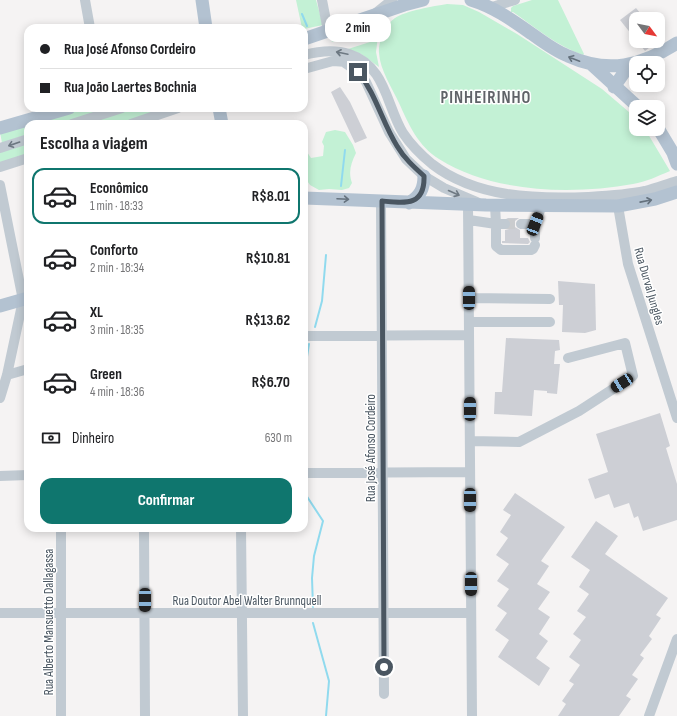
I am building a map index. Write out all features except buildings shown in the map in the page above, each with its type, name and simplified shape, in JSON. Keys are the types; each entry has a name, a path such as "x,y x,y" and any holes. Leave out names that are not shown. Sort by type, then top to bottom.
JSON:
{"main road":[{"path":"202,0 205,24"},
{"path":"308,38 423,0"},
{"path":"471,0 492,7 503,13 567,56 591,64 614,66 629,64"},
{"path":"656,56 677,43"},
{"path":"591,64 630,100"},
{"path":"614,86 629,65"},
{"path":"28,120 55,112"},
{"path":"0,128 24,121"},
{"path":"663,136 673,153 677,164"},
{"path":"409,203 421,192 424,184 424,176"},
{"path":"308,198 468,205 618,206 655,199 677,192"},
{"path":"0,306 24,299"}],"street":[{"path":"85,0 89,24"},
{"path":"322,0 328,31"},
{"path":"373,16 392,0"},
{"path":"492,7 516,0"},
{"path":"308,54 321,51 333,51 359,58 369,65 377,76 403,133 417,151 433,165 452,177 476,187 515,196 552,199 615,196 645,191 677,181"},
{"path":"308,68 333,61 342,61 363,68 377,76"},
{"path":"342,61 358,72 366,82 397,146 406,159 424,176 444,188 491,205 501,224 496,246 498,249 534,249 535,224 542,205"},
{"path":"81,120 100,112"},
{"path":"142,120 166,112"},
{"path":"0,148 24,140"},
{"path":"0,167 24,159"},
{"path":"0,185 24,294"},
{"name":"Rua José Afonso Cordeiro","path":"382,201 384,694"},
{"path":"468,205 472,716"},
{"name":"Rua Durval Jungles","path":"618,206 628,264 677,418"},
{"path":"469,220 501,224"},
{"path":"520,224 535,224"},
{"path":"469,298 550,299"},
{"path":"0,398 24,303"},
{"path":"469,322 550,322"},
{"path":"308,336 469,335"},
{"path":"470,441 519,442 579,411 633,376 626,343 568,358"},
{"path":"6,375 24,370"},
{"path":"308,473 470,472"},
{"path":"0,476 24,475"},
{"name":"Rua Alberto Mansuetto Dallagassa","path":"61,532 62,716"},
{"path":"144,532 145,716"},
{"path":"241,532 242,716"},
{"name":"Rua Doutor Abel Walter Brunnquell","path":"0,613 471,613"},
{"path":"651,715 673,664 677,639"}],"green space":[{"path":"296,0 316,0 323,25 308,28 308,24 301,24"},
{"path":"532,0 558,0 584,54 583,55 555,42 511,12 511,8 513,6"},
{"path":"447,4 463,5 479,12 517,34 602,89 629,112 629,136 649,136 670,171 652,179 633,184 585,190 559,190 508,185 484,179 460,170 439,159 425,148 415,134 384,72 379,53 381,39 385,29 391,21 400,15 427,7"},
{"path":"373,21 368,31 332,42 332,35"},
{"path":"378,36 376,52 379,67 361,54 348,49 370,42"},
{"path":"71,112 95,113 73,120 42,120"},
{"path":"118,112 157,112 133,120 94,120"},
{"path":"24,125 24,135 2,143 0,132"},
{"path":"335,130 345,132 353,145 356,153 350,175 352,183 349,188 342,190 319,190 308,182 308,154 311,158 323,156 324,146 322,142 326,132"},
{"path":"24,143 24,156 0,164 0,151"}],"waterway":[{"path":"302,14 306,24"},
{"path":"341,186 345,150"},
{"path":"315,327 322,301 326,255"},
{"path":"308,350 309,344"},
{"path":"308,498 323,521 314,556 312,578 313,607"},
{"path":"313,623 329,681 326,716"}],"tunnel":[{"path":"505,224 521,224"}],"district":[{"name":"PINHEIRINHO","path":"486,97"}],"route":[{"path":"358,72 366,82 397,146 406,159 424,176 424,184 421,192 409,203 382,201 384,667"}]}
